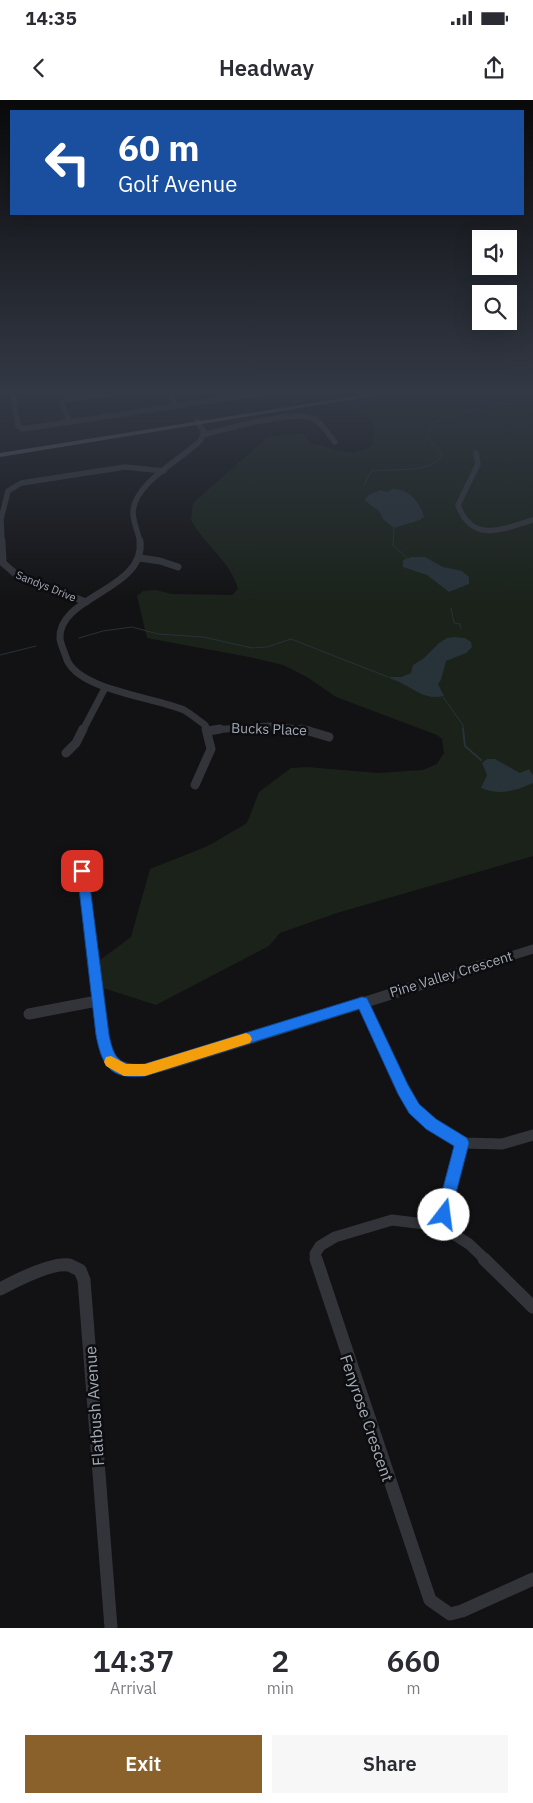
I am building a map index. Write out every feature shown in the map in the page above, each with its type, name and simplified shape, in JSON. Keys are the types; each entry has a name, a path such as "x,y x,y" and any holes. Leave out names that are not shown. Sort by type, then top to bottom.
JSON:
{"street":[{"path":"177,461 141,491 135,502 134,518 141,545 140,558 118,582 69,615 63,624 60,635 62,654 72,670 86,680 105,688 174,705 190,713 208,732 209,758 195,785"},
{"path":"478,461 478,464 458,505 462,516 476,529 487,531 515,527 533,520"},
{"name":"Sandys Drive","path":"86,602 18,576 3,563 0,519 8,491 21,483 125,467 164,472"},
{"path":"140,558 178,567"},
{"path":"66,753 76,743 105,688"},
{"name":"Bucks Place","path":"208,732 228,728 305,728 329,737"},
{"name":"Pine Valley Crescent","path":"80,856 97,1001 106,1055 116,1066 131,1071 145,1070 190,1057 533,948"},
{"path":"29,1014 97,1001"},
{"path":"362,1002 403,1090 414,1108 431,1124 462,1143 502,1144 533,1135"},
{"path":"441,1226 462,1143"},
{"name":"Fenyrose Crescent","path":"533,1307 469,1244 441,1226 392,1220 335,1237 320,1246 315,1254 316,1264 430,1600 450,1614 462,1611 533,1579"},
{"name":"Flatbush Avenue","path":"0,1289 35,1273 68,1265 80,1270 84,1280 111,1628"}],"shaded area":[{"path":"240,461 533,461 533,856 337,913 280,933 269,946 156,1005 100,987 92,966 131,937 150,869 208,846 247,823 259,792 291,768 307,767 378,773 423,770 437,764 444,753 442,739 437,735 336,697 307,677 283,665 147,638 137,596 143,591 156,590 172,594 232,595 238,589 230,570 196,529 191,520 193,503"},
{"path":"393,489 404,491 413,497 424,517 394,528 383,519 379,511 364,500 369,495 380,490 387,492"},
{"path":"411,557 425,557 443,567 462,571 469,577 469,584 449,592 427,575 403,567 403,560"},
{"path":"447,638 465,638 471,642 472,647 466,653 446,661 441,680 438,684 444,696 427,696 388,677 401,677 411,673 413,665 424,658 439,643"},
{"path":"487,759 495,759 520,773 529,769 533,775 533,783 501,792 481,788 487,775 482,763"}],"waterway":[{"path":"364,485 371,471 418,468 436,461"},
{"path":"394,528 393,545 407,558"},
{"path":"451,608 454,623 460,624 461,628"},
{"path":"79,638 103,631 132,627 158,634 203,637 252,648 267,647 291,639 388,677"},
{"path":"0,655 36,646"},
{"path":"443,697 463,725 463,729"},
{"path":"463,729 465,746 481,760"}],"slow traffic":[{"path":"111,1062 124,1070 145,1070 246,1039"}],"route":[{"path":"82,871 102,1035 106,1055 116,1066 131,1071 145,1070 362,1002 408,1100 421,1116 431,1124 462,1143 444,1215"}]}
